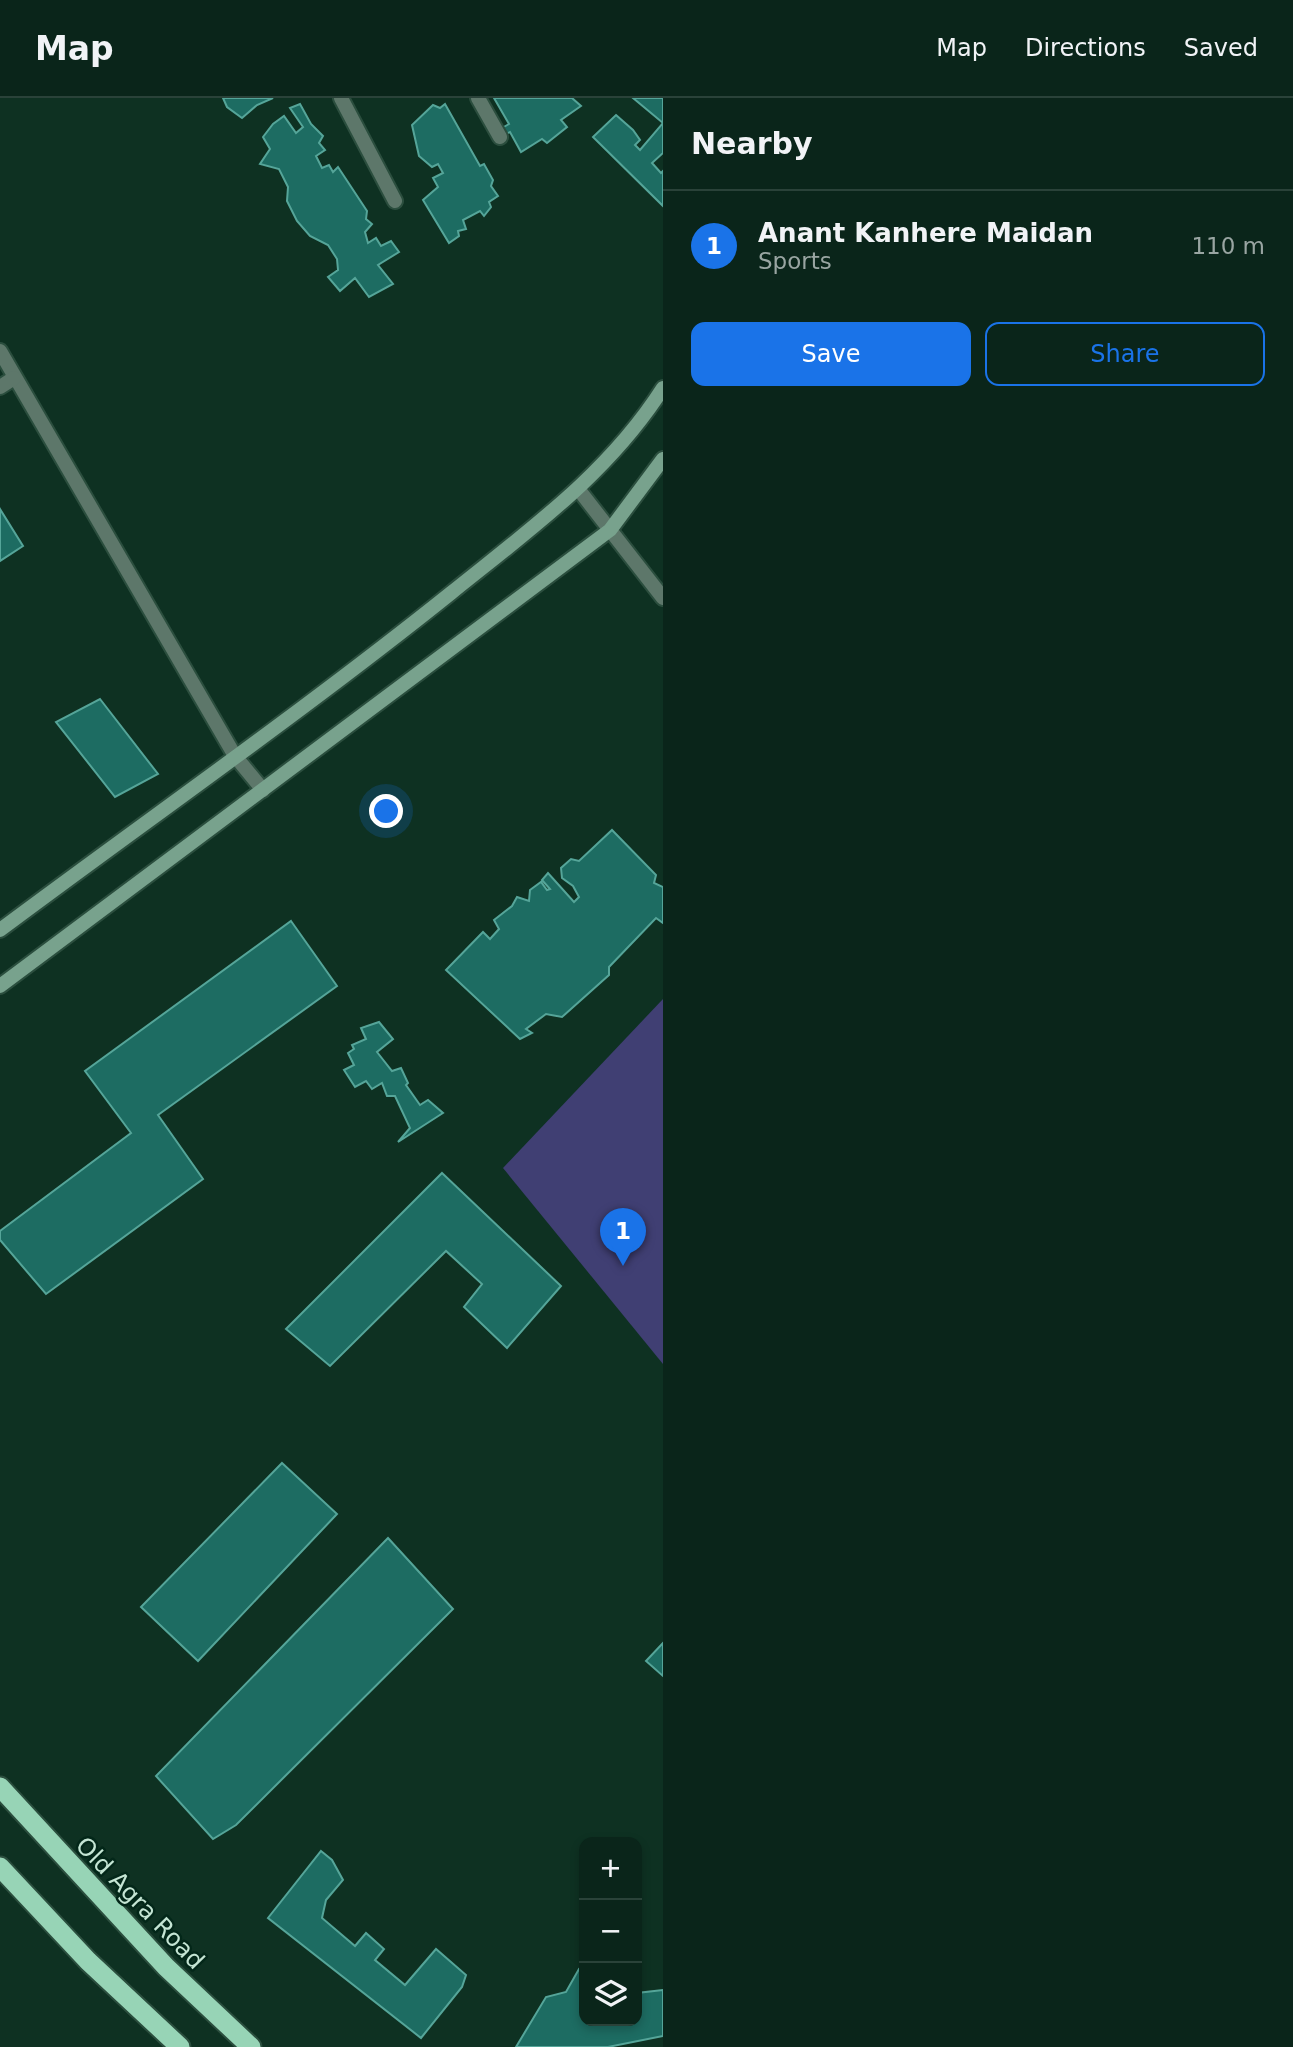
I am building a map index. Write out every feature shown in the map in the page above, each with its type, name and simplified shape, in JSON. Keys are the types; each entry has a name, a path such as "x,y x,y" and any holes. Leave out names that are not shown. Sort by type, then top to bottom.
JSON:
{"highway":[{"name":"Old Agra Road","path":"0,1787 166,1968 251,2047"},
{"path":"0,1867 88,1961 180,2047"}],"main road":[{"path":"0,930 401,633 579,490 641,421 663,388"},
{"path":"0,986 610,530 663,458"}],"street":[{"path":"341,98 395,201"},
{"path":"478,98 500,137"},
{"path":"0,351 235,756 263,790"},
{"path":"0,387 14,378"},
{"path":"579,490 663,598"}],"shaded area":[{"path":"663,999 663,1364 503,1168"}],"building":[{"path":"223,98 273,98 257,105 242,118 227,107"},
{"path":"494,98 572,98 581,106 561,120 567,127 547,143 542,139 521,152 510,132 506,134 502,128 509,124"},
{"path":"633,98 663,98 663,123"},
{"path":"300,104 311,124 323,136 319,143 325,150 316,156 322,168 329,165 333,172 338,167 367,211 366,219 372,224 365,232 368,243 376,238 381,246 391,241 399,252 378,265 393,284 369,297 355,278 340,291 328,277 338,270 337,259 328,245 310,236 297,221 287,201 288,187 279,169 260,164 270,149 263,137 273,124 284,116 296,133 303,127 290,108"},
{"path":"445,104 480,166 484,164 493,180 491,186 498,196 489,202 491,207 484,216 480,211 463,220 466,229 458,231 459,236 449,243 423,200 438,187 433,178 443,173 438,164 432,167 419,156 412,125 433,105 440,108"},
{"path":"616,115 640,140 635,145 640,150 663,123 663,153 652,163 661,173 663,171 663,206 593,137"},
{"path":"0,509 23,546 0,561"},
{"path":"100,699 158,774 115,797 56,722"},
{"path":"612,830 656,875 654,883 663,887 663,923 656,918 609,967 609,975 562,1017 546,1014 526,1029 532,1033 520,1039 446,970 483,932 490,939 499,929 494,920 512,906 517,897 529,901 530,890 541,882 547,890 550,889 542,880 548,873 574,902 579,897 573,886 562,878 561,868 571,859 579,861"},
{"path":"291,921 337,986 158,1115 203,1179 46,1294 0,1240 0,1231 131,1133 85,1071"},
{"path":"379,1022 393,1039 377,1052 392,1071 401,1068 408,1083 406,1085 420,1105 428,1100 443,1113 398,1142 410,1128 395,1096 387,1096 382,1083 372,1089 366,1081 355,1087 344,1070 354,1065 348,1053 354,1049 352,1045 366,1039 361,1028"},
{"path":"442,1173 561,1286 507,1348 464,1307 482,1284 446,1251 330,1366 286,1329"},
{"path":"282,1463 337,1514 198,1661 141,1607"},
{"path":"388,1538 453,1609 236,1825 213,1839 156,1776"},
{"path":"663,1643 663,1676 646,1661"},
{"path":"321,1851 332,1860 343,1880 326,1900 322,1918 355,1946 366,1933 384,1949 375,1960 405,1985 436,1949 466,1975 462,1987 421,2038 268,1918"},
{"path":"579,1969 579,2026 642,2026 642,1992 663,1990 663,2036 608,2047 516,2047 546,1997 566,1992"}],"place":[{"name":"Anant Kanhere Maidan","path":"623,1266"}]}
